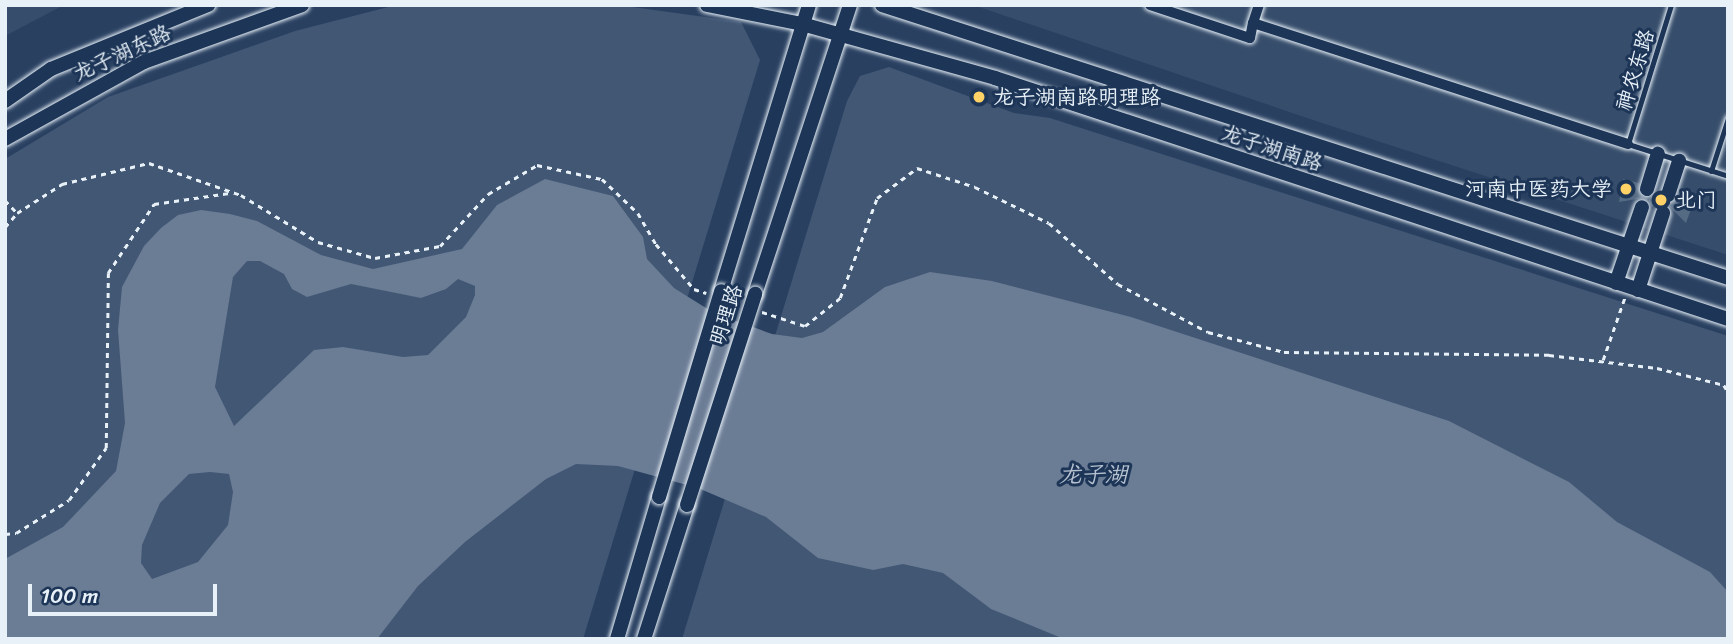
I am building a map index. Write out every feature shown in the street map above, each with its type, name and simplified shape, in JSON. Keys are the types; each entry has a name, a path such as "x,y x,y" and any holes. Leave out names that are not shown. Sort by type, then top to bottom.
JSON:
{"street":[{"name":"龙子湖东路","path":"5,101 51,69 208,5"},
{"name":"龙子湖东路","path":"5,139 144,62 302,5"},
{"path":"707,5 802,24"},
{"name":"明理路","path":"617,639 809,5"},
{"name":"明理路","path":"644,639 838,34 850,5"},
{"name":"龙子湖南路","path":"882,5 1728,278"},
{"path":"1150,5 1250,38 1259,5"},
{"path":"1253,23 1628,144"},
{"name":"龙子湖南路","path":"802,24 995,78 1728,319"},
{"path":"1647,189 1658,154"},
{"path":"1668,195 1679,161"},
{"path":"1627,287 1629,246 1642,206"},
{"path":"1627,287 1649,252 1663,214"}],"lane":[{"name":"神农东路","path":"1628,144 1671,5"},
{"path":"1711,171 1728,118"},
{"path":"1628,144 1728,176"}],"path":[{"path":"5,227 17,213 62,184 149,163 232,192 318,242 374,258 440,246 488,194 537,165 603,178 638,213 656,244 694,289 720,294"},
{"path":"756,310 805,326 840,298 877,198 917,168 975,187 1049,223 1118,284 1208,332 1284,352 1549,355 1602,361 1657,368 1724,385 1728,392"},
{"path":"5,534 16,533 69,500 106,448 108,273 154,204 232,192"},
{"path":"5,200 17,213"},
{"path":"1602,361 1627,287"}],"shaded area":[{"path":"5,5 64,5 5,36"},
{"path":"396,5 618,5 741,22 760,60 583,639 5,639 5,159 108,97 295,31"},
{"name":"河南中医药大学","path":"973,5 1728,5 1728,255 1322,123"},
{"path":"889,67 1014,113 1050,118 1728,336 1728,639 682,639 847,101 860,76"}],"water":[{"name":"龙子湖","path":"545,179 613,196 643,237 647,259 674,288 714,313 772,334 802,338 823,332 885,287 930,272 992,281 1131,317 1449,421 1569,482 1617,522 1710,572 1728,592 1728,639 1064,639 991,609 943,573 903,564 873,570 818,558 766,517 698,488 618,466 576,464 546,479 465,542 418,586 377,639 5,639 5,559 63,527 116,471 125,423 118,330 122,287 144,246 161,228 178,215 201,210 230,214 257,221 321,255 373,269 462,249 497,205","holes":["247,261 260,261 284,274 292,289 307,297 351,284 421,298 446,289 458,279 475,286 475,295 466,317 428,355 403,357 343,347 314,350 234,426 215,387 233,277","189,474 229,474 233,492 228,525 198,562 152,579 141,563 142,545 160,503"]}],"building":[{"path":"1623,179 1639,183 1643,198 1619,202"},
{"path":"1655,195 1661,201 1655,207 1649,201"},
{"path":"1678,196 1694,201 1686,223 1667,204"}],"place":[{"name":"龙子湖南路明理路","path":"979,97"},
{"name":"河南中医药大学","path":"1626,189"},
{"name":"北门","path":"1661,200"}]}
